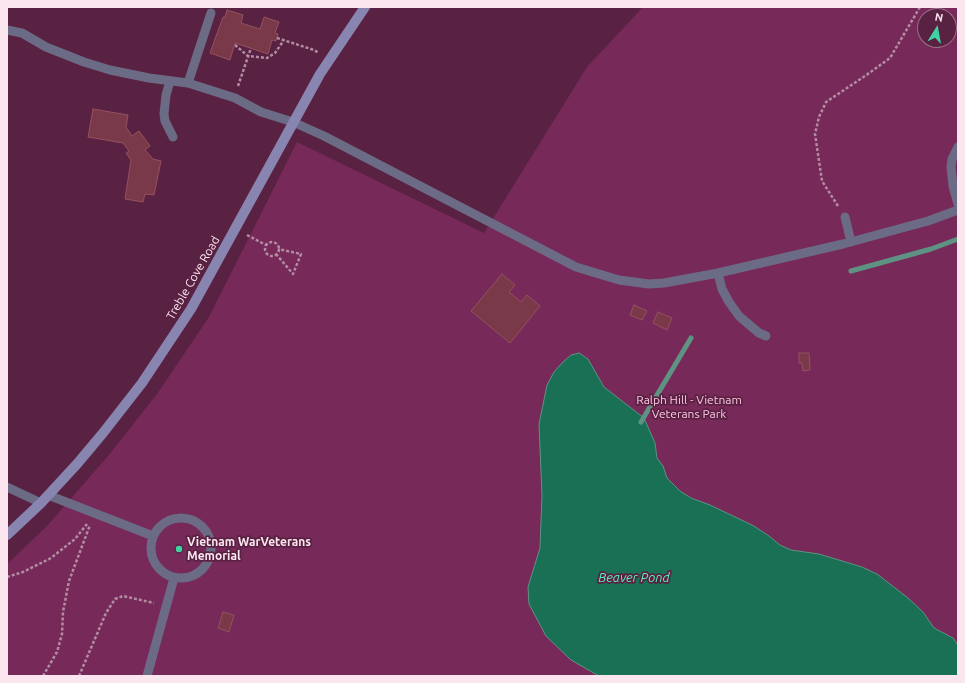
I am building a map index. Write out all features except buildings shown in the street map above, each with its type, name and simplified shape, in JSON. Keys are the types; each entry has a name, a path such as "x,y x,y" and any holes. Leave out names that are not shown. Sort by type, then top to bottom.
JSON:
{"main road":[{"name":"Treble Cove Road","path":"7,535 41,503 104,433 142,383 191,309 293,122 326,65 365,7"}],"lane":[{"path":"188,83 211,13"},
{"path":"7,30 22,33 46,47 84,62 132,75 188,83 234,98 261,112 293,122 370,159 576,267 618,280 649,284 671,282 718,273 851,242 928,221 958,210"},
{"path":"170,81 166,95 164,114 165,121 173,137"},
{"path":"958,147 952,159 951,167 953,186 958,204"},
{"path":"845,217 851,242"},
{"path":"718,273 722,289 728,302 739,316 759,333 766,336"},
{"path":"7,487 41,503"},
{"path":"48,495 153,536"},
{"path":"182,518 195,522 201,526 208,536 211,549 208,562 204,568 193,576 174,578 159,570 153,560 150,550 153,536 158,529 163,524 182,518"},
{"path":"147,676 174,578"}],"path":[{"path":"845,217 822,181 815,134 819,117 826,102 890,58 920,7"},
{"path":"277,38 316,51"},
{"path":"235,45 248,56 262,58 270,57 279,48 284,40"},
{"path":"234,98 251,48"},
{"path":"236,229 266,245"},
{"path":"266,245 274,242 278,245 276,254"},
{"path":"266,245 268,254 276,254"},
{"path":"276,254 293,274 301,254 278,249"},
{"path":"7,577 23,572 51,558 75,539 95,514"},
{"path":"43,676 57,652 62,634 63,612 69,581 95,514"},
{"path":"81,676 106,613 115,599 123,596 166,606"}],"green space":[{"name":"Ralph Hill - Vietnam Veterans Park","path":"643,7 958,7 958,676 7,676 7,564 47,526 108,456 157,394 209,317 297,142 484,233 587,67"}],"water":[{"name":"Beaver Pond","path":"579,353 588,359 604,387 644,418 655,443 657,458 663,466 667,478 680,491 691,498 710,505 754,526 780,545 791,550 819,554 862,567 877,574 908,598 923,612 934,628 953,638 958,645 958,676 599,676 571,660 546,636 529,604 528,587 540,548 542,495 539,424 547,385 554,372 563,362 571,355"}],"waterway":[{"path":"851,271 931,249 958,239"},
{"path":"641,422 691,338"}],"place":[{"name":"Vietnam WarVeterans Memorial","path":"179,549"}]}
